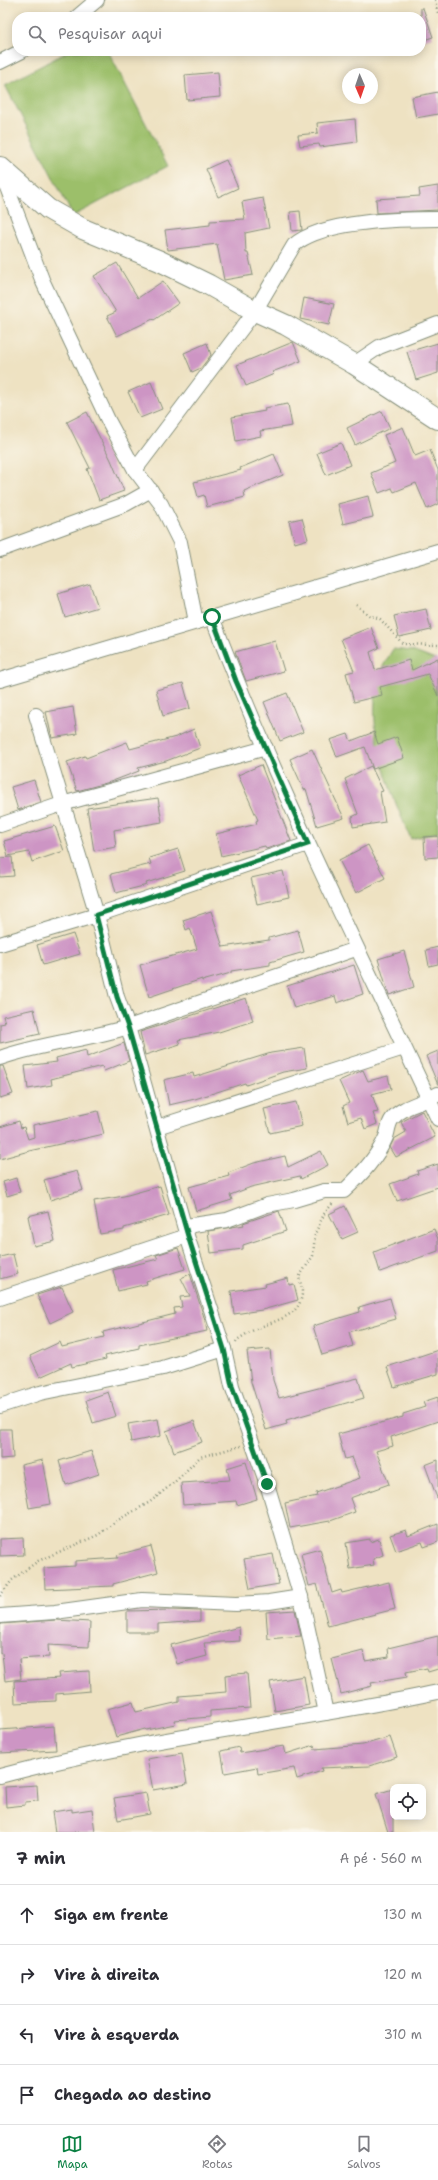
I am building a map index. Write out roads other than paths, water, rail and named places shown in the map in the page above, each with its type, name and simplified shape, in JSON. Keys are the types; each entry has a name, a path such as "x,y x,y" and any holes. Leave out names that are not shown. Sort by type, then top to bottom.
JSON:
{"street":[{"path":"83,12 97,0"},
{"path":"0,62 12,56"},
{"path":"0,168 48,209 83,229 160,261 209,285 255,311 286,324 354,364 438,419"},
{"path":"0,168 43,282 108,420 135,470 161,504 180,542 196,622"},
{"path":"135,470 255,311 276,280 294,245 303,238 343,226 438,219"},
{"path":"354,364 379,347 438,324"},
{"path":"0,550 126,504 151,490"},
{"path":"0,680 438,551"},
{"path":"212,617 236,681 308,844 356,949 404,1048 433,1097 438,1119"},
{"path":"36,714 96,915 117,997 128,1027 187,1231 230,1348 232,1386 252,1440 301,1597 326,1713"},
{"path":"0,825 62,804 266,748"},
{"path":"0,944 96,915 308,844"},
{"path":"0,1058 29,1049 128,1027 356,949"},
{"path":"157,1127 404,1048"},
{"path":"0,1298 187,1231 227,1220 267,1205 294,1200 324,1191 344,1191 363,1174 375,1157 386,1137 391,1120 408,1108 433,1097"},
{"path":"0,1406 40,1393 163,1368 230,1348"},
{"path":"0,1616 54,1612 142,1600 236,1604 269,1602 301,1597"},
{"path":"0,1776 122,1747 326,1713 438,1692"}]}
